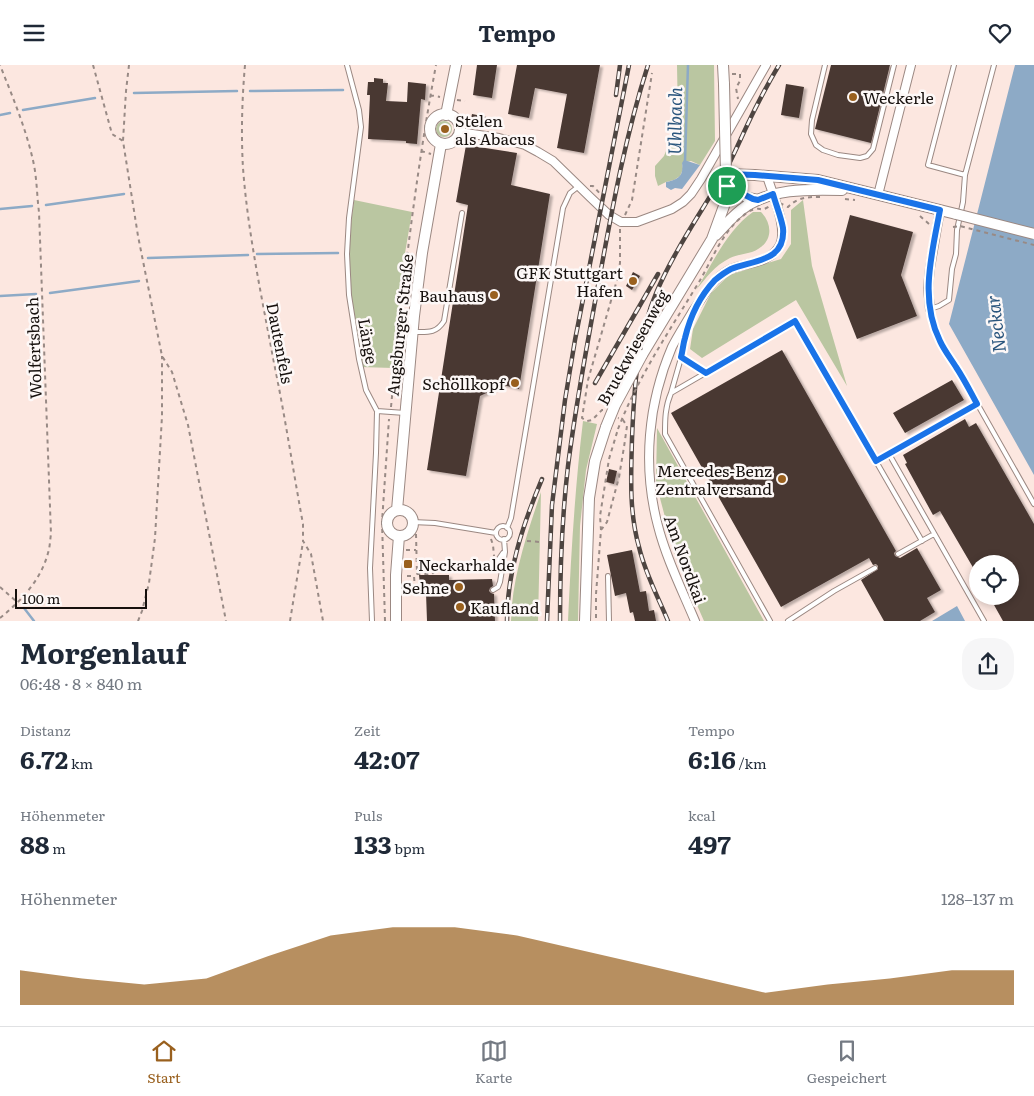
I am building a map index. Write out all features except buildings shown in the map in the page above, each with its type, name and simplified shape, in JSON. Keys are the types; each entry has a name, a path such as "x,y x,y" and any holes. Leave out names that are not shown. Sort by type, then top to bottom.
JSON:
{"main road":[{"path":"446,115 456,65"},
{"name":"Bruckwiesenweg","path":"584,621 589,498 595,461 606,427 615,405 642,355 712,239 724,206 727,186 723,74"},
{"path":"446,115 456,120 459,125 459,132 458,137 453,142 441,144 432,138 430,127 436,118 446,115"},
{"name":"Augsburger Straße","path":"399,536 389,531 387,521 392,512 397,510 412,331 422,253 441,144"},
{"path":"726,174 767,175 819,189"},
{"path":"727,186 748,198 758,200 774,199 789,192 819,189 873,193 1034,234"},
{"path":"712,239 748,205 758,200"},
{"path":"396,621 396,575 399,536 410,531 412,522 408,513 397,510"}],"street":[{"path":"873,193 911,65"},
{"path":"459,132 499,138 525,145 553,161 609,215 621,222 637,222 672,209 691,194 765,66"},
{"name":"Am Nordkai","path":"695,621 672,566 654,512 650,483 650,427 658,388 673,347 710,287 725,273 734,268 764,260 776,251 781,241 782,223 767,175"},
{"path":"930,309 928,288 930,268 940,210"}],"lane":[{"name":"Länge","path":"347,65 359,110 360,127 346,254 349,295 366,390 377,411 370,568 372,621"},
{"path":"826,65 812,120 811,134 816,145 824,150 838,155 860,158 867,155 873,149 894,65"},
{"path":"954,65 928,165 965,175"},
{"path":"994,65 965,175 957,230 956,254 952,268 948,300 930,309 940,342 961,375 1034,504"},
{"path":"504,539 509,536 508,528 563,208 570,193 579,186"},
{"path":"412,331 433,332 440,328 444,321 462,213"},
{"path":"694,311 684,339 681,357 667,402 665,434 770,621"},
{"path":"671,393 795,321 922,541"},
{"path":"681,357 706,373"},
{"path":"876,461 977,404"},
{"path":"377,411 405,413"},
{"path":"889,454 984,621"},
{"path":"412,522 435,523 496,533 498,537 504,539"},
{"path":"496,533 499,527 508,528"},
{"path":"898,554 934,534"},
{"path":"493,590 500,583 505,551 504,539"},
{"path":"494,567 505,551"},
{"path":"788,621 834,591 875,568"},
{"path":"608,576 609,621"}],"path":[{"name":"Wolfertsbach","path":"0,65 16,104 34,166 39,222 52,534 44,567 37,579 18,602 0,618"},
{"path":"93,65 112,134 123,141"},
{"path":"129,65 123,141 138,236 162,356 162,416 155,538 149,583 138,621"},
{"name":"Dautenfels","path":"245,65 242,138 243,169 249,223 257,277 275,365 303,524 303,541 311,554 323,621"},
{"path":"385,621 382,522 390,412 409,234 436,65"},
{"path":"628,211 632,200 652,73"},
{"path":"723,74 740,74 740,81 736,89 739,111"},
{"path":"596,621 601,530 600,516 604,486 618,429 642,377 725,236 734,224 744,214 758,208 762,209 774,199 788,207 793,202 819,189"},
{"path":"844,199 860,201"},
{"path":"921,216 928,224 949,229 960,226 1034,245"},
{"path":"609,413 602,410 592,420 587,421 582,418 588,380 619,271 619,233 621,227"},
{"path":"162,356 172,372 188,425 226,621"},
{"path":"601,530 607,523 619,477 624,447 626,426 623,420 616,417"},
{"path":"384,483 391,483"},
{"path":"489,532 493,545 494,567"},
{"path":"408,590 415,589 416,534"},
{"path":"290,621 303,541"},
{"path":"527,541 540,542"},
{"path":"408,550 416,550"},
{"path":"407,576 432,574 438,570"},
{"path":"0,587 18,602"}],"green space":[{"path":"677,65 714,65 715,141 700,165 691,161 682,163 683,169 680,176 658,186 655,166 664,156 678,121"},
{"path":"444,121 452,129 444,137 436,129"},
{"path":"354,200 412,212 404,259 393,368 360,367 349,290 349,251"},
{"path":"803,200 812,266 847,386 796,300 702,358 690,349 693,329 711,293 729,275 781,259 791,244 791,210"},
{"path":"753,212 761,212 768,224 769,235 767,240 752,252 724,261 711,272 696,290 728,237"},
{"path":"583,421 597,424 586,470 580,526 578,621 568,621 574,521"},
{"path":"657,428 764,621 704,621 675,555 656,483"},
{"path":"541,492 538,621 511,621 517,572"}],"water":[{"name":"Neckar","path":"1015,65 1034,65 1034,475 949,324"},
{"path":"684,160 700,165 682,189 675,188 671,190 666,187 666,182 679,177"},
{"path":"957,606 965,621 932,621"}],"waterway":[{"name":"Uhlbach","path":"685,161 688,65"},
{"path":"250,91 343,90"},
{"path":"134,93 237,91"},
{"path":"23,110 95,98"},
{"path":"0,115 10,113"},
{"path":"46,205 124,194"},
{"path":"0,209 32,206"},
{"path":"257,254 338,253"},
{"path":"148,258 248,255"},
{"path":"50,293 139,281"},
{"path":"0,296 36,294"},
{"path":"24,608 34,621"}],"railway":[{"path":"616,95 620,65"},
{"path":"547,621 552,505 565,400 629,65"},
{"path":"560,621 564,504 575,418 615,196 633,117 648,65"},
{"path":"668,621 648,576 636,534 632,507 633,420 641,345 650,309 657,291 682,243 728,166 757,105 779,65"},
{"path":"595,383 658,274"},
{"path":"507,621 510,584 517,548 542,479"}],"place":[{"name":"Weckerle","path":"853,97"},
{"name":"Stelen als Abacus","path":"445,129"},
{"name":"GFK Stuttgart Hafen","path":"633,281"},
{"name":"Bauhaus","path":"494,295"},
{"name":"Schöllkopf","path":"515,383"},
{"name":"Mercedes-Benz Zentralversand","path":"782,479"},
{"name":"Neckarhalde","path":"408,564"},
{"name":"Sehne","path":"459,587"},
{"name":"Kaufland","path":"460,607"}],"route":[{"path":"726,174 818,180 940,210 930,268 928,288 930,309 940,342 977,404 876,461 795,321 706,373 681,357 684,339 694,311 710,287 720,276 729,270 764,260 773,254 779,246 783,235 782,223 773,194 758,200 748,198 727,186 726,174"}]}
